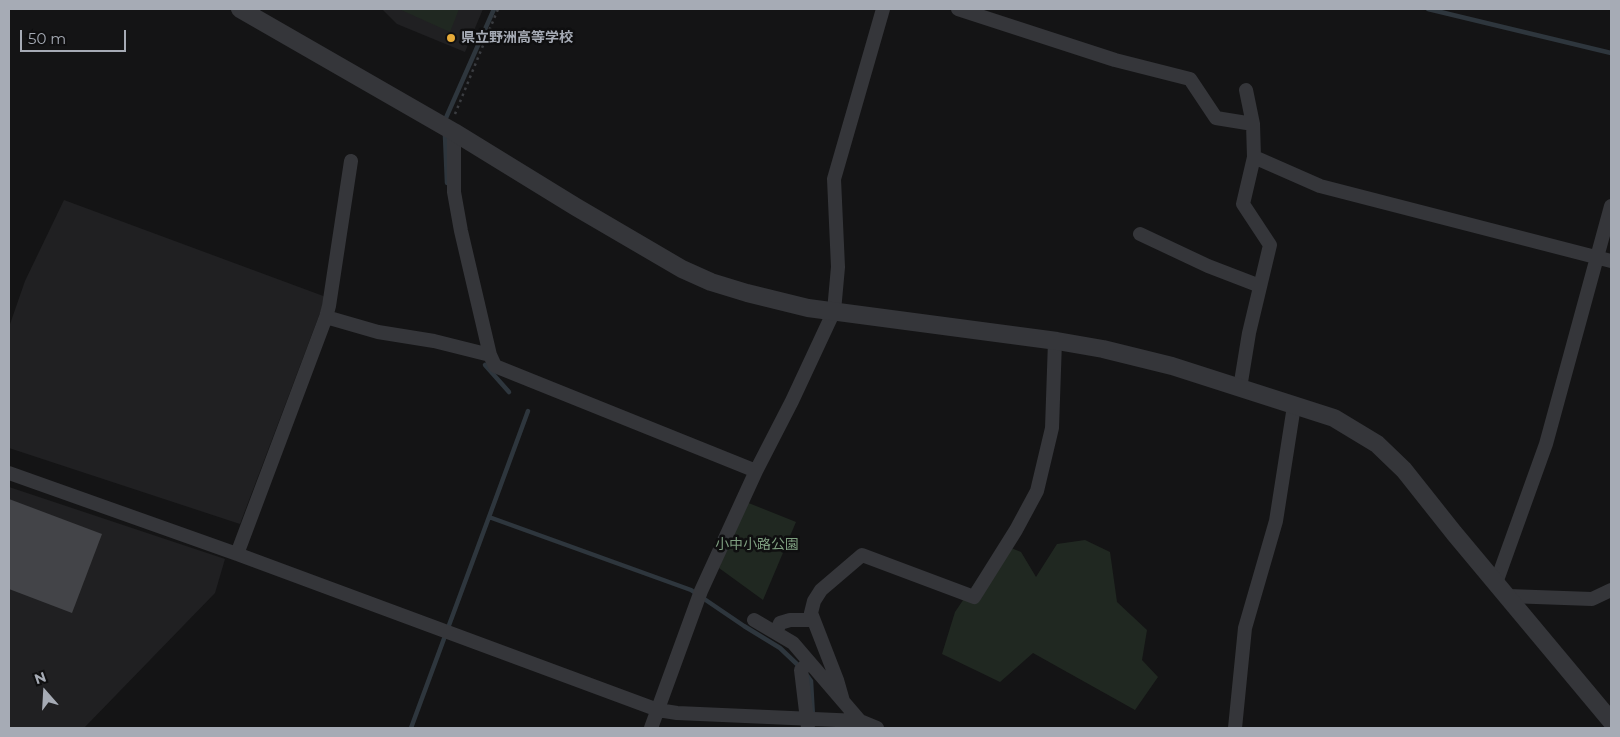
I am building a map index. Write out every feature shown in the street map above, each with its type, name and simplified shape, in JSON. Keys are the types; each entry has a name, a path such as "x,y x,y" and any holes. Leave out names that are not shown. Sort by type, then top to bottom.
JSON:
{"street":[{"path":"240,9 454,132 682,269 711,282 808,308 1103,349 1172,366 1334,418 1377,444 1404,470 1611,721"},
{"path":"651,728 701,591 756,471 834,311 838,267 834,179 884,9"},
{"path":"958,9 1115,60 1190,78 1216,118 1253,124"},
{"path":"1240,388 1249,333 1270,244 1244,204 1254,157 1253,124 1246,90"},
{"path":"454,132 456,202 461,231 490,355 495,366 756,471"},
{"path":"1254,157 1320,186 1604,259"},
{"path":"237,554 326,318 351,161"},
{"path":"1502,590 1604,259 1611,206"},
{"path":"1140,234 1208,266 1260,286"},
{"path":"326,318 378,332 434,341 490,355"},
{"path":"843,701 837,680 811,613 814,601 821,590 862,555 974,597 1016,530 1037,491 1052,428 1055,341"},
{"path":"1235,728 1244,628 1276,521 1294,406"},
{"path":"9,473 237,554 658,710 807,723 859,721 859,728"},
{"path":"1502,590 1592,599 1611,590"},
{"path":"754,620 793,643 860,721 877,728"},
{"path":"776,633 780,623 790,620 814,620"},
{"path":"807,723 802,670 809,662"}],"path":[{"path":"454,132 452,120 498,9"}],"shaded area":[{"name":"県立野洲高等学校","path":"382,9 483,9 465,52 397,24"},
{"path":"64,200 326,297 240,524 9,448 9,327 25,281"},
{"path":"9,487 225,559 215,593 84,728 9,728"}],"green space":[{"path":"399,9 459,9 450,32"},
{"name":"小中小路公園","path":"746,502 796,522 763,600 719,568"},
{"path":"1085,540 1110,552 1117,602 1147,630 1142,660 1158,677 1135,710 1033,653 1000,682 942,654 955,612 1001,544 1021,552 1036,577 1057,544"}],"building":[{"path":"9,499 102,534 72,613 9,589"}],"waterway":[{"path":"445,120 494,9"},
{"path":"1428,9 1611,53"},
{"path":"445,136 447,183"},
{"path":"485,365 509,392"},
{"path":"528,411 489,517 691,590 780,648 801,668"},
{"path":"411,728 489,517"},
{"path":"806,674 811,681 813,717"}],"place":[{"name":"県立野洲高等学校","path":"451,38"}]}
